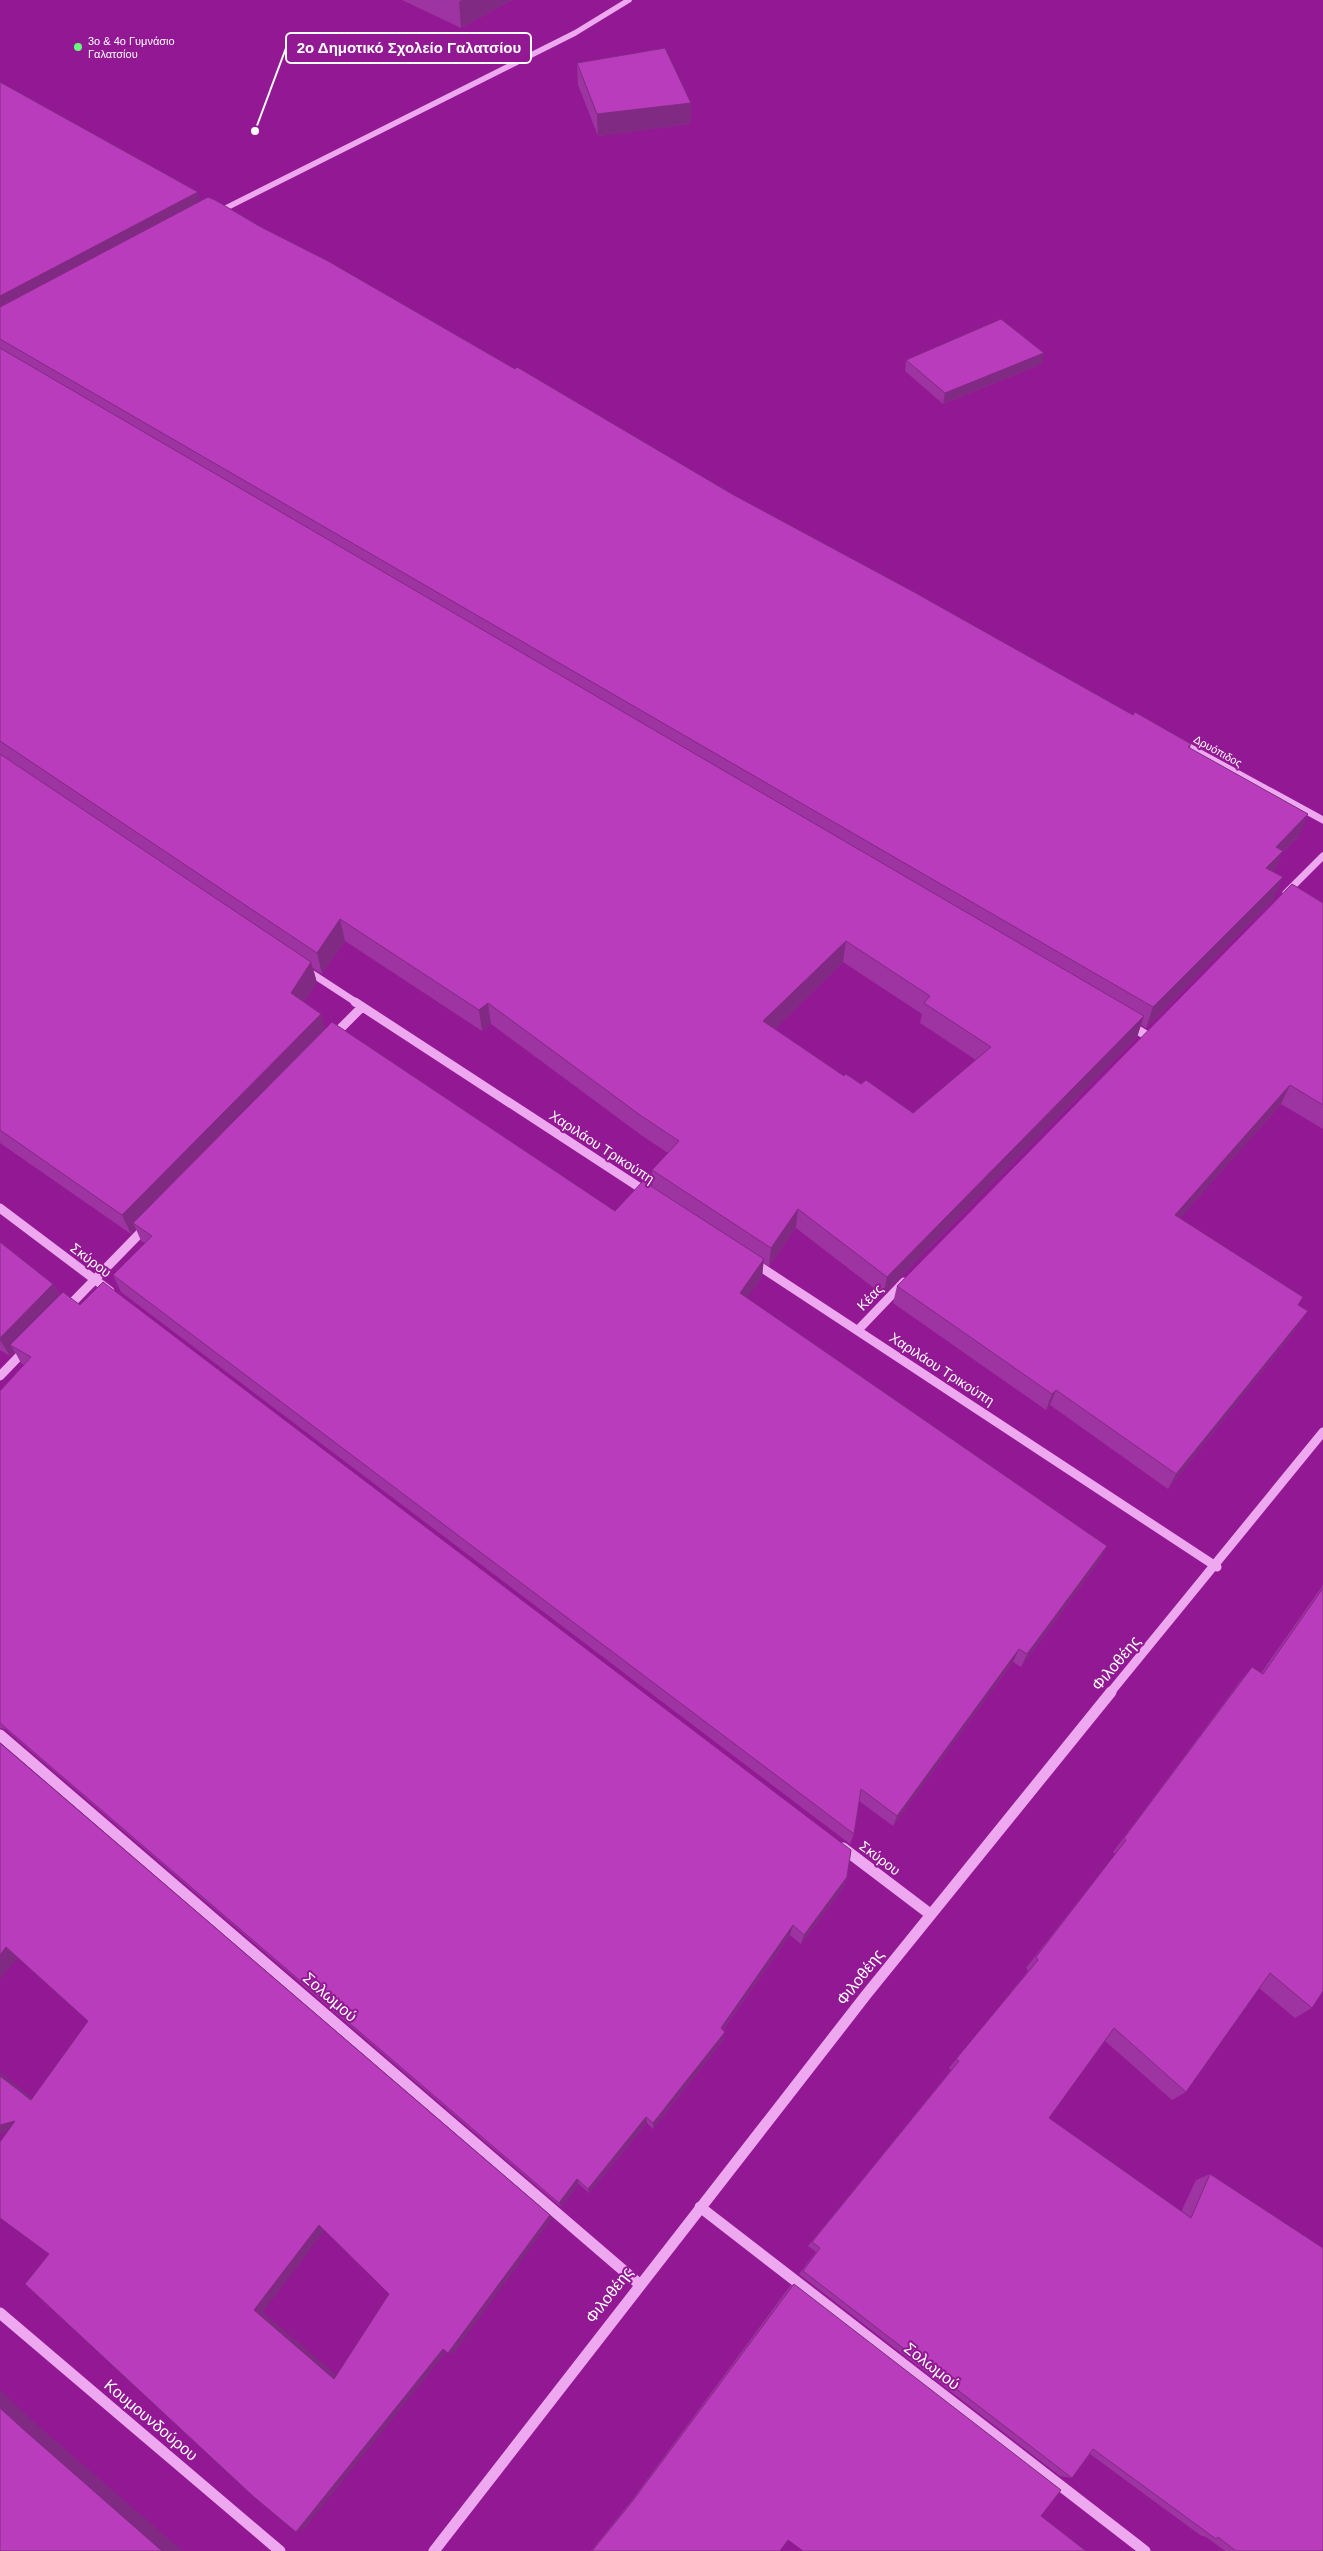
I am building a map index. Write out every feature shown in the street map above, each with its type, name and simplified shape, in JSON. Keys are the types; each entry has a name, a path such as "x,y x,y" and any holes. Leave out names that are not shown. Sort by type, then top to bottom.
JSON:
{"street":[{"path":"210,216 575,33 629,0"},
{"path":"211,207 228,216"},
{"name":"Δρυόπιδος","path":"1175,739 1323,820"},
{"path":"1282,897 1323,856"},
{"name":"Χαριλάου Τρικούπη","path":"296,963 660,1201"},
{"path":"327,1042 362,1007"},
{"path":"1120,1019 1146,1034"},
{"path":"1139,1042 1153,1028"},
{"name":"Σκύρου","path":"0,1208 118,1298"},
{"path":"61,1314 156,1217"},
{"name":"Χαριλάου Τρικούπη","path":"742,1254 1217,1567"},
{"name":"Κέας","path":"858,1330 913,1274"},
{"path":"0,1376 34,1341"},
{"name":"Φιλοθέης","path":"434,2551 638,2283 930,1914 1217,1567 1323,1432"},
{"name":"Σολωμού","path":"0,1736 638,2283"},
{"name":"Σκύρου","path":"835,1842 930,1914"},
{"name":"Σολωμού","path":"700,2207 1144,2551"},
{"name":"Κουμουνδούρου","path":"0,2313 280,2551"}],"building":[{"path":"665,48 691,103 597,114 577,63"},
{"path":"0,82 198,192 0,296"},
{"path":"208,197 261,227 328,261 515,369 517,367 732,494 914,592 1133,715 1135,712 1191,744 1188,747 1308,814 1276,847 1283,851 1266,868 1283,877 1153,1007 0,339 0,307"},
{"path":"1001,319 1044,353 945,393 906,360"},
{"path":"0,348 1144,1016 887,1277 798,1209 771,1248 652,1170 679,1141 640,1115 488,1003 479,1010 340,919 317,953 0,741","holes":["846,941 930,996 924,1003 991,1047 913,1113 866,1080 861,1084 846,1074 844,1076 763,1021"]},
{"path":"0,754 311,962 291,993 321,1014 122,1215 0,1130"},
{"path":"1292,884 1323,903 1323,1105 1290,1085 1175,1215 1303,1297 1298,1305 1308,1311 1176,1474 1056,1390 1052,1394 897,1286"},
{"path":"332,1022 615,1211 643,1181 764,1259 740,1293 1107,1546 1027,1654 1019,1649 897,1816 861,1789 854,1834 113,1275 152,1236 133,1223"},
{"path":"0,1242 53,1284 0,1338"},
{"path":"103,1282 851,1850 847,1877 804,1935 793,1925 721,2028 725,2032 653,2123 646,2117 588,2189 577,2179 559,2203 0,1723 0,1391 31,1357 10,1345 63,1292 80,1305"},
{"path":"1323,1588 1323,1991 1312,2008 1270,1973 1186,2092 1114,2028 1049,2118 1191,2218 1210,2174 1323,2248 1323,2551 1236,2551 1218,2537 1216,2539 1093,2449 1072,2478 803,2271 820,2248 812,2242 959,2061 956,2059 1038,1960 1036,1957 1126,1840 1124,1838 1252,1667 1263,1674"},
{"path":"0,1743 550,2215 448,2353 443,2349 296,2532 254,2497 25,2284 49,2254 0,2218 0,2142 15,2121 0,2125 0,2076 31,2100 88,2021 6,1947 0,1955","holes":["319,2225 389,2294 334,2379 254,2310"]},
{"path":"794,2284 1061,2490 1041,2516 1086,2551 803,2551 788,2540 780,2551 592,2551 631,2503"},
{"path":"0,2408 23,2429 162,2551 0,2551"}],"place":[{"name":"3ο & 4ο Γυμνάσιο Γαλατσίου","path":"78,47"},
{"name":"2ο Δημοτικό Σχολείο Γαλατσίου","path":"255,131"}]}
